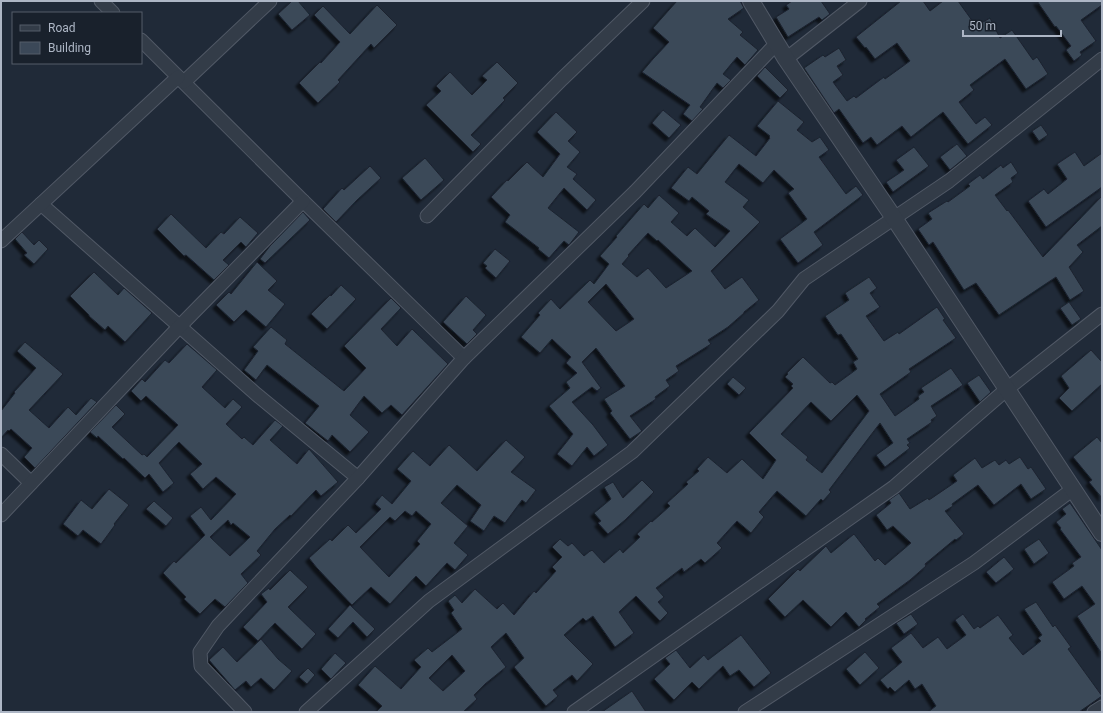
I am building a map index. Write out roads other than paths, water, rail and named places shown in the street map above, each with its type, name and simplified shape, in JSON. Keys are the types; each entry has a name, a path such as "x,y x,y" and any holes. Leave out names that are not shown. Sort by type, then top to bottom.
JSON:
{"street":[{"path":"101,1 113,12"},
{"path":"1,241 270,1"},
{"path":"427,216 562,79 643,1"},
{"path":"751,1 776,44 894,218 1102,533"},
{"path":"786,59 860,1"},
{"path":"142,41 464,358"},
{"path":"245,712 201,666 200,652 218,626 358,478 464,358 635,192 776,44"},
{"path":"306,712 429,601 632,452 778,311 804,279 949,181 1102,59"},
{"path":"1,515 179,327 303,201"},
{"path":"41,204 256,394 358,478"},
{"path":"574,712 894,487 1007,389 1102,314"},
{"path":"1,454 31,483"},
{"path":"745,712 974,563 1073,489"},
{"path":"1094,712 1102,707"}]}
